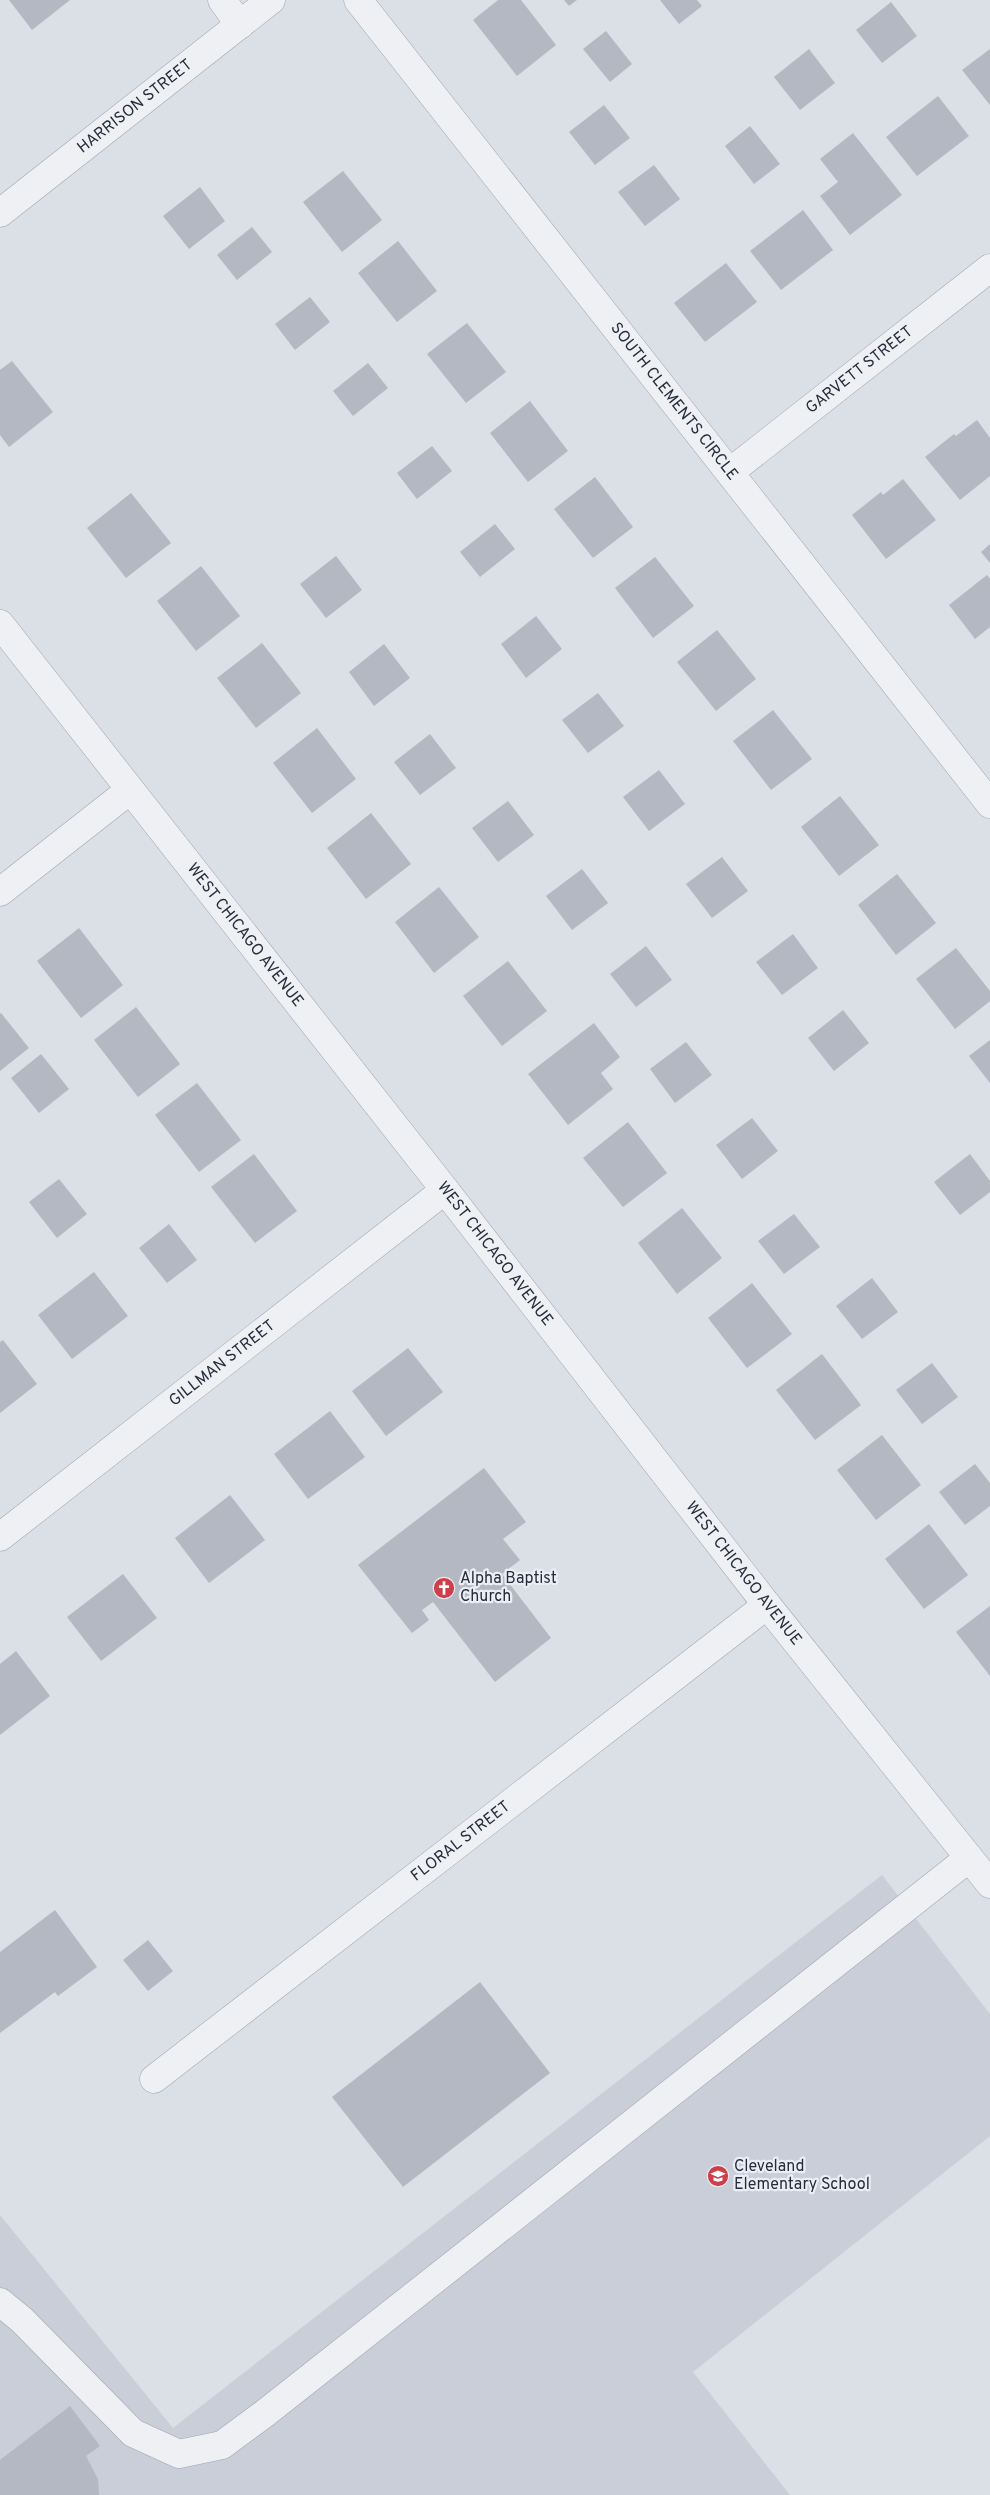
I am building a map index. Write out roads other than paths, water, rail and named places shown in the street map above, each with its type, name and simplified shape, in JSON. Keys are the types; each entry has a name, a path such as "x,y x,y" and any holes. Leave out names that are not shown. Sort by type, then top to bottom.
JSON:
{"street":[{"path":"222,0 240,24"},
{"name":"HARRISON STREET","path":"0,213 271,0"},
{"name":"SOUTH CLEMENTS CIRCLE","path":"358,0 990,804"},
{"name":"GARVETT STREET","path":"730,472 990,268"},
{"name":"WEST CHICAGO AVENUE","path":"0,624 445,1190 766,1605 990,1884"},
{"path":"0,892 130,790"},
{"name":"GILLMAN STREET","path":"0,1537 445,1190"},
{"name":"FLORAL STREET","path":"154,2079 766,1605"},
{"path":"0,2302 22,2320 133,2433 179,2454 222,2444 279,2402 969,1858"}],"place":[{"name":"Alpha Baptist Church","path":"444,1588"},
{"name":"Cleveland Elementary School","path":"718,2176"}]}
